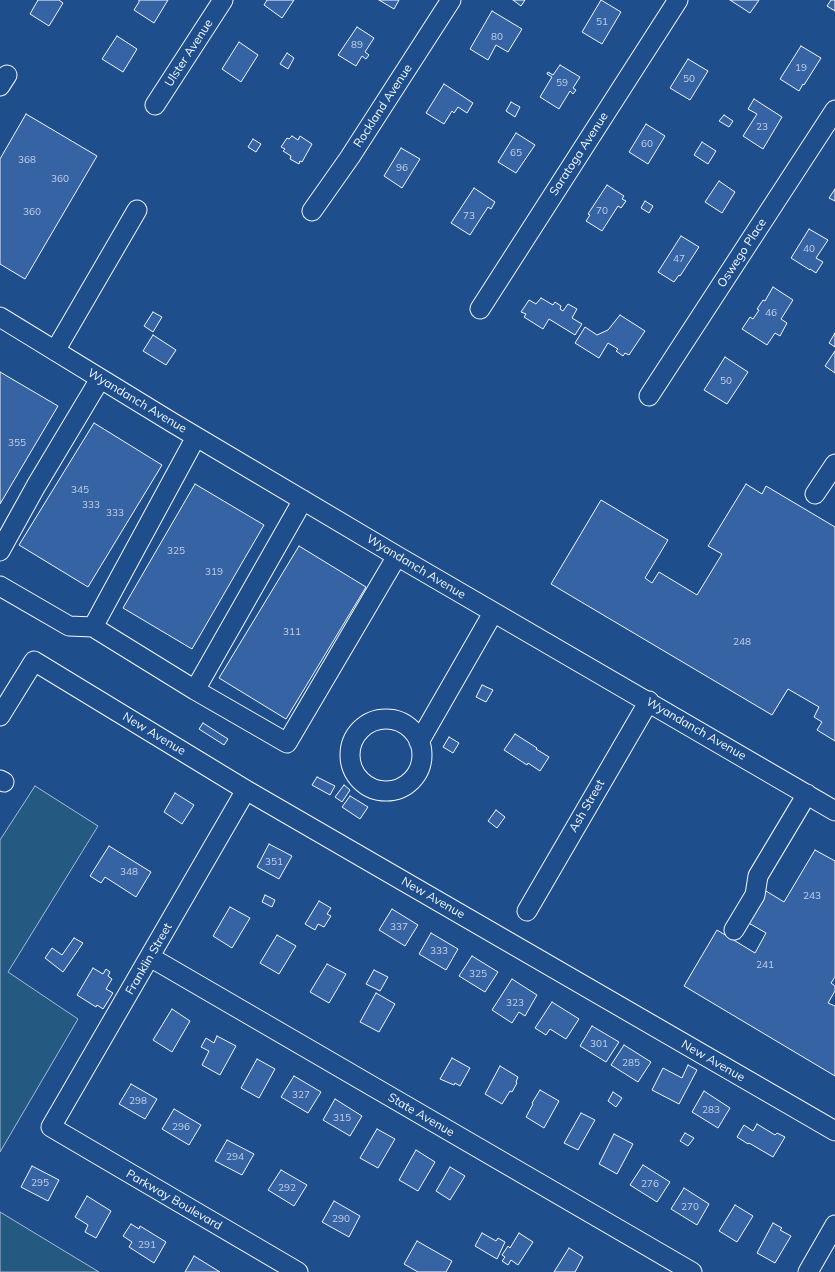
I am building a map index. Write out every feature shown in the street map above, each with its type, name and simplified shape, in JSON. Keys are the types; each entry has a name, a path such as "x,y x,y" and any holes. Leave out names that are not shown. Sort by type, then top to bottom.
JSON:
{"street":[{"name":"Ulster Avenue","path":"155,105 223,0"},
{"name":"Rockland Avenue","path":"312,211 354,151 452,0"},
{"name":"Saratoga Avenue","path":"480,309 678,0"},
{"name":"Oswego Place","path":"649,396 835,110"},
{"path":"55,351 137,210"},
{"name":"Wyandanch Avenue","path":"3,326 55,351 196,437 493,613 649,701 835,811"},
{"path":"0,551 36,486 100,379"},
{"path":"93,628 196,437"},
{"path":"815,494 835,464"},
{"path":"195,690 303,500"},
{"path":"0,586 69,626 93,628 195,690 287,743 397,556"},
{"path":"419,742 493,613"},
{"name":"New Avenue","path":"0,716 34,661 246,790 835,1131"},
{"name":"Ash Street","path":"527,911 649,701"},
{"name":"Franklin Street","path":"51,1127 246,790"},
{"path":"734,930 755,896 758,876 807,794"},
{"name":"State Avenue","path":"150,957 692,1272"},
{"name":"Parkway Boulevard","path":"51,1127 298,1272"},
{"path":"808,1272 835,1225"}],"shaded area":[{"path":"35,786 98,826 8,972 78,1019 0,1152 0,840"},
{"path":"0,1212 99,1272 0,1272"}],"building":[{"path":"38,0 59,0 63,3 49,26 30,14"},
{"path":"139,0 168,0 154,23 134,10"},
{"path":"267,0 294,0 282,18 264,5"},
{"path":"379,0 399,0 394,9"},
{"path":"513,0 525,0 521,6"},
{"path":"601,0 621,12 602,44 582,32"},
{"path":"730,0 759,0 750,13"},
{"path":"831,0 835,0 835,11 827,6"},
{"path":"492,11 522,29 508,52 496,45 488,60 470,49"},
{"path":"357,27 374,38 365,52 369,55 366,59 362,56 356,66 338,55"},
{"path":"117,36 137,49 123,72 102,59"},
{"path":"239,42 258,55 241,82 222,69"},
{"path":"801,46 821,58 799,91 780,79"},
{"path":"287,53 294,58 288,69 280,64"},
{"path":"688,59 708,71 690,100 670,88"},
{"path":"560,65 580,77 573,88 576,90 573,94 570,91 559,109 540,97 552,77 547,74 548,72 553,75"},
{"path":"444,84 473,103 467,113 458,107 454,113 452,111 444,124 426,113"},
{"path":"754,99 782,117 763,149 743,136 757,114 748,109"},
{"path":"511,102 520,107 515,117 506,111"},
{"path":"26,114 97,156 25,279 0,264 0,159"},
{"path":"724,115 733,121 729,127 719,121"},
{"path":"646,124 665,136 648,164 629,152"},
{"path":"516,133 535,145 516,173 498,162"},
{"path":"292,136 298,140 300,136 312,144 302,162 300,161 299,164 290,159 291,156 283,151 285,149 281,147 287,138 289,139"},
{"path":"253,139 261,144 256,152 248,147"},
{"path":"702,142 716,151 708,164 694,155"},
{"path":"401,148 420,159 402,188 384,176"},
{"path":"719,181 735,192 722,213 705,202"},
{"path":"607,185 624,196 622,199 626,201 621,208 618,206 602,231 586,221 590,215 588,214"},
{"path":"474,188 495,202 491,209 488,207 470,235 451,223"},
{"path":"835,189 835,201 829,198"},
{"path":"645,201 653,206 649,213 641,208"},
{"path":"809,229 828,240 816,258 823,262 816,273 791,258"},
{"path":"681,236 699,247 680,276 679,275 674,282 658,272"},
{"path":"773,287 793,300 781,319 787,323 780,336 775,333 767,345 742,329 750,317 753,319 759,310 757,309 763,300 765,301"},
{"path":"541,298 553,305 555,302 561,306 560,309 563,311 568,304 577,309 572,318 582,324 575,335 549,319 543,329 524,317 526,314 521,312 529,300 536,304"},
{"path":"153,312 162,317 153,332 144,326"},
{"path":"620,315 645,331 629,355 625,353 623,356 616,351 618,349 608,343 599,358 575,343 585,327 597,335 608,330"},
{"path":"835,333 835,347 829,343"},
{"path":"153,335 176,350 166,365 143,351"},
{"path":"835,351 835,373 825,366"},
{"path":"725,357 748,372 727,404 704,390"},
{"path":"0,372 58,406 0,504"},
{"path":"94,423 162,465 88,587 19,545"},
{"path":"195,484 264,525 192,649 123,608"},
{"path":"746,484 762,494 766,486 835,527 835,741 817,730 822,722 814,717 819,707 788,689 772,715 551,584 601,500 668,540 645,578 652,583 659,572 697,595 722,554 708,546"},
{"path":"299,546 366,587 286,719 219,678"},
{"path":"482,685 493,690 486,702 476,697"},
{"path":"203,723 228,739 224,745 199,729"},
{"path":"515,734 549,757 540,771 528,763 527,765 504,750"},
{"path":"449,737 459,743 453,753 443,747"},
{"path":"317,777 335,786 330,795 312,785"},
{"path":"344,785 350,790 342,802 335,797"},
{"path":"175,793 194,805 182,824 164,812"},
{"path":"350,796 368,807 360,819 342,807"},
{"path":"496,810 505,817 497,828 488,821"},
{"path":"269,844 292,856 279,879 257,867"},
{"path":"109,846 151,872 136,897 105,877 101,883 90,876"},
{"path":"815,850 835,861 835,977 831,983 835,986 835,991 828,1003 835,1006 835,1076 684,986 717,930 755,953 766,933 747,922 766,891 784,902"},
{"path":"265,895 275,900 272,907 262,902"},
{"path":"319,901 331,908 327,914 331,916 324,927 318,924 315,930 305,924"},
{"path":"230,907 250,918 232,948 213,936"},
{"path":"392,909 418,925 405,946 379,930"},
{"path":"431,933 458,949 446,970 419,954"},
{"path":"277,935 296,946 279,974 260,963"},
{"path":"74,938 83,943 63,972 45,958 52,948 62,955"},
{"path":"472,956 498,972 485,992 459,976"},
{"path":"327,964 346,974 329,1003 310,992"},
{"path":"93,968 103,974 106,969 110,972 108,976 112,979 106,989 113,993 103,1009 97,1005 96,1007 77,995"},
{"path":"374,970 388,977 380,991 366,984"},
{"path":"512,979 537,995 525,1016 519,1012 512,1023 492,1010"},
{"path":"376,993 395,1004 379,1032 360,1022"},
{"path":"552,1002 579,1019 566,1039 550,1029 546,1035 535,1028"},
{"path":"172,1009 190,1021 172,1052 153,1040"},
{"path":"592,1026 619,1042 606,1062 580,1046"},
{"path":"217,1036 236,1046 220,1075 202,1065 209,1051 201,1047 206,1038 214,1043"},
{"path":"624,1045 651,1062 638,1082 611,1065"},
{"path":"452,1058 470,1068 460,1086 440,1079"},
{"path":"257,1059 275,1069 259,1098 241,1088"},
{"path":"688,1065 697,1070 679,1104 652,1090 663,1068 682,1078"},
{"path":"500,1066 518,1077 517,1083 512,1092 510,1091 502,1104 485,1094"},
{"path":"294,1076 321,1092 308,1113 281,1097"},
{"path":"131,1084 157,1099 145,1119 119,1104"},
{"path":"540,1090 559,1101 544,1128 526,1117"},
{"path":"704,1091 730,1108 718,1128 692,1112"},
{"path":"613,1092 622,1098 616,1107 608,1101"},
{"path":"335,1099 362,1116 350,1136 323,1120"},
{"path":"174,1109 201,1125 189,1145 162,1129"},
{"path":"581,1113 595,1120 578,1150 564,1143"},
{"path":"757,1124 775,1135 777,1133 785,1137 773,1157 737,1137 744,1125 753,1131"},
{"path":"377,1129 395,1139 378,1168 360,1158"},
{"path":"685,1133 694,1138 688,1146 680,1141"},
{"path":"614,1134 633,1144 617,1174 599,1164"},
{"path":"227,1140 254,1154 242,1175 215,1161"},
{"path":"416,1150 435,1162 418,1191 399,1180"},
{"path":"643,1165 670,1182 657,1202 630,1185"},
{"path":"32,1166 59,1180 48,1201 21,1187"},
{"path":"450,1167 465,1176 450,1200 436,1191"},
{"path":"281,1170 307,1185 294,1206 268,1190"},
{"path":"684,1188 709,1204 697,1225 671,1209"},
{"path":"87,1196 111,1211 96,1238 85,1232 88,1225 75,1217"},
{"path":"334,1201 360,1216 349,1237 322,1222"},
{"path":"735,1205 753,1216 737,1242 719,1231"},
{"path":"773,1223 782,1228 780,1230 791,1236 775,1263 757,1253"},
{"path":"131,1224 139,1229 140,1226 166,1242 154,1263 129,1247 132,1242 123,1236"},
{"path":"482,1233 496,1241 498,1238 505,1242 497,1259 475,1246"},
{"path":"519,1233 533,1242 518,1265 511,1260 508,1265 502,1261 505,1257 502,1255 508,1246 510,1248"},
{"path":"417,1241 452,1261 446,1272 418,1272 404,1264"},
{"path":"569,1248 583,1257 575,1272 554,1272"},
{"path":"194,1256 220,1272 185,1272"}]}
